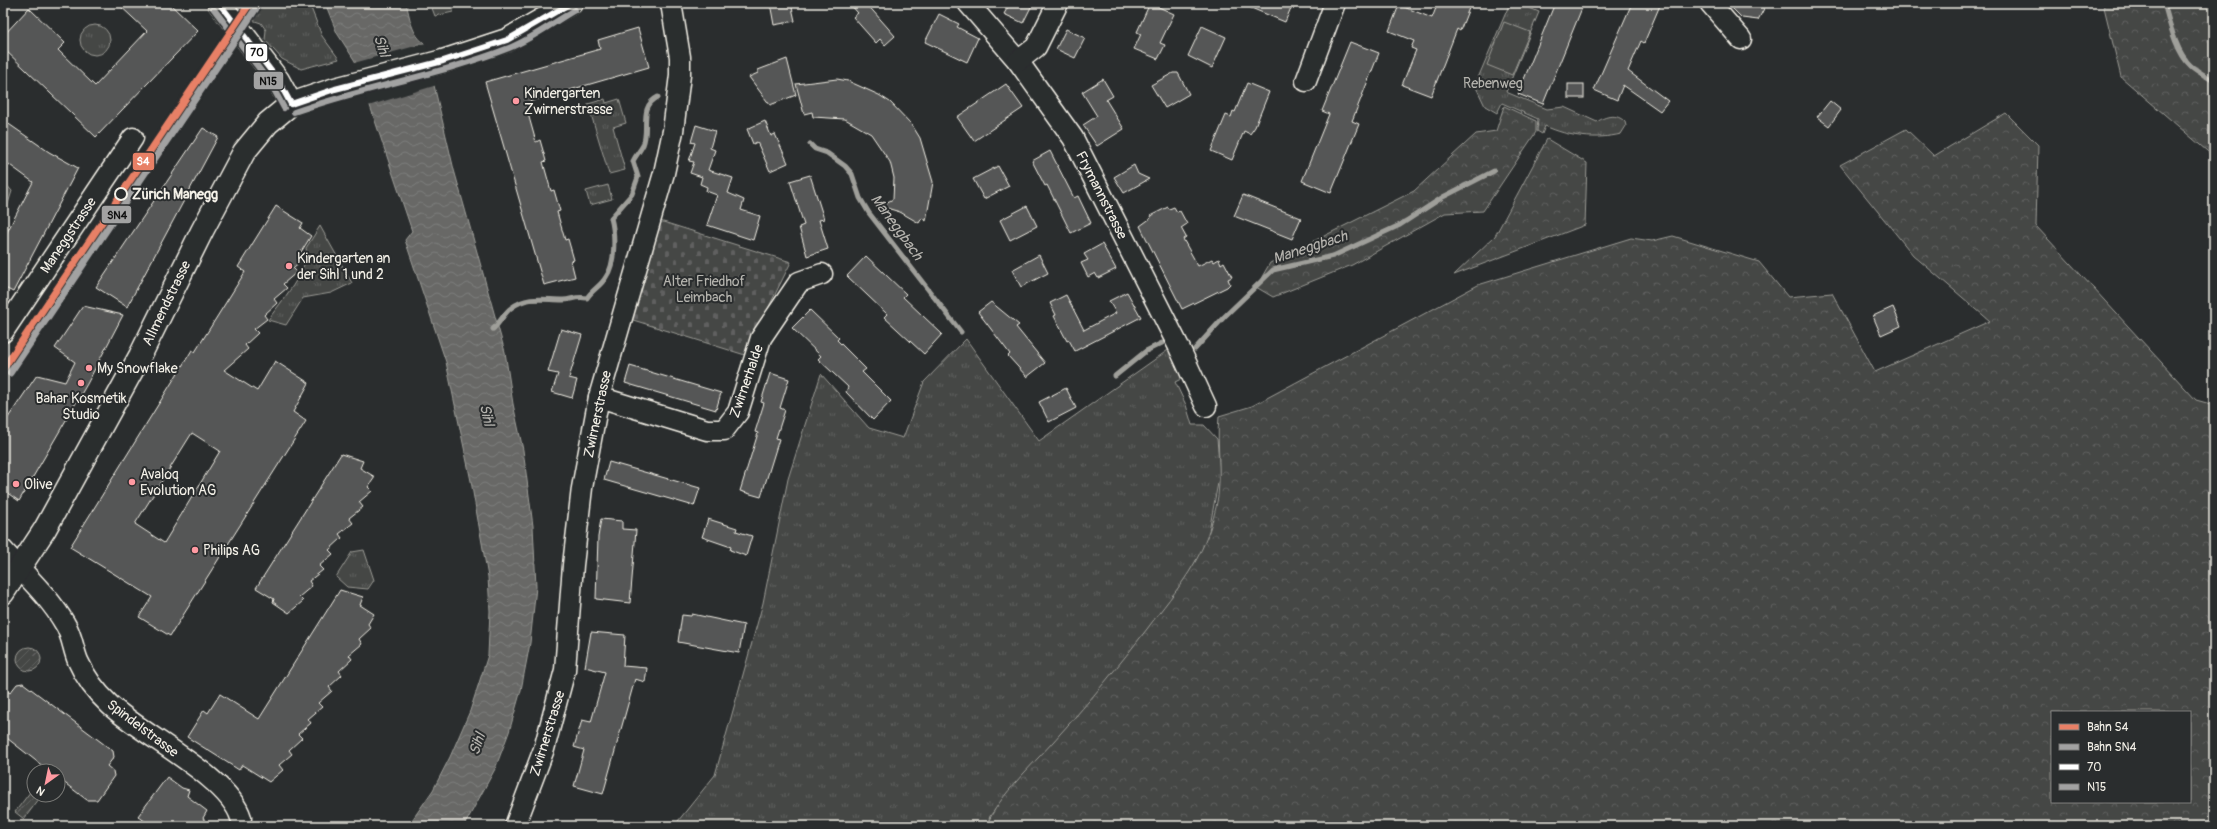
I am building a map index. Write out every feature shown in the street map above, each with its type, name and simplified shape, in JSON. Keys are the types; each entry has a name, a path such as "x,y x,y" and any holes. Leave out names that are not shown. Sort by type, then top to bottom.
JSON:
{"main road":[{"path":"219,3 278,80 291,104"},
{"name":"Allmendstrasse","path":"3,593 45,529 140,356 202,230 244,152 272,119 291,104 335,90 443,61 506,40 571,3"}],"street":[{"name":"Zwirnerstrasse","path":"515,826 544,749 565,670 573,565 582,488 599,397 664,173 673,131 680,75 680,56 671,3"},
{"name":"Frymannstrasse","path":"968,3 1018,61 1073,138 1178,345 1206,406"},
{"path":"1018,61 1036,47 1058,3"},
{"path":"1306,81 1335,3"},
{"path":"1710,3 1741,39"},
{"name":"Maneggstrasse","path":"3,332 133,138"},
{"name":"Zwirnerhalde","path":"599,397 706,430 724,430 738,412 761,338 799,282 822,274"},
{"name":"Spindelstrasse","path":"3,550 53,604 66,625 78,661 98,694 123,716 216,782 235,803 241,818"}],"green space":[{"path":"260,3 309,3 322,36 339,59 301,69 282,59 265,40 266,30 261,23 249,19"},
{"path":"430,3 455,3 453,12 435,16"},
{"name":"Rebenweg","path":"1510,3 1518,3 1539,12 1506,92 1547,109 1564,107 1597,122 1611,116 1618,117 1625,122 1626,126 1621,134 1602,137 1573,135 1545,126 1542,134 1537,131 1538,119 1502,103 1497,113 1485,106 1475,85"},
{"path":"2103,3 2214,3 2214,157 2121,77"},
{"path":"1504,22 1530,32 1512,75 1487,65"},
{"path":"95,25 106,29 110,40 106,51 95,55 84,51 80,40 84,29"},
{"path":"605,99 606,103 619,99 626,123 613,127 625,170 609,174 588,104"},
{"path":"1504,106 1536,121 1536,132 1483,211 1445,213 1352,265 1273,297 1256,287 1270,263 1414,191 1476,134 1496,131"},
{"path":"2006,113 2038,145 2036,226 2196,400 2214,405 2214,826 987,826 999,803 1009,790 1094,695 1180,586 1197,558 1205,543 1211,526 1218,496 1219,416 1252,406 1478,285 1631,238 1652,241 1673,236 1759,262 1788,297 1832,293 1875,372 1990,321 1913,255 1840,165 1906,129 1934,156"},
{"path":"1547,139 1587,163 1585,225 1454,275 1495,236"},
{"path":"3,181 12,191 6,210 3,212"},
{"path":"608,185 612,199 590,205 586,191"},
{"name":"Alter Friedhof Leimbach","path":"660,221 791,262 745,355 630,319"},
{"path":"320,226 352,283 331,293 303,298 286,325 268,320 293,286 304,265 306,248"},
{"path":"966,339 1039,441 1171,348 1187,376 1175,382 1186,405 1192,425 1204,425 1217,439 1220,472 1207,542 1182,585 1098,693 1014,786 990,816 987,826 674,826 715,775 763,603 788,479 821,374 869,428 903,438 924,382"},
{"path":"364,550 374,580 368,589 347,587 336,577 352,552"},
{"path":"29,647 38,650 41,659 38,668 29,671 20,668 17,659 20,650"},
{"path":"26,798 26,803 36,803 24,819 15,812"}],"water":[{"name":"Sihl","path":"325,3 406,3 416,35 424,43 454,170 505,352 513,404 523,450 533,526 536,587 530,643 521,690 509,732 495,769 464,826 408,826 433,790 450,757 470,711 488,655 490,611 488,577 471,481 446,362 405,240 412,231 355,61 337,33"}],"pier":[{"path":"426,43 437,85 368,106 354,63"}],"building":[{"path":"117,3 169,3 198,31 96,137 3,48 3,36 29,8 65,43 58,50 95,86 147,31"},
{"path":"770,3 791,3 795,21 774,25"},
{"path":"849,3 866,3 895,36 885,45 880,39 876,43 853,17 858,13"},
{"path":"1010,3 1033,3 1023,23 1004,14"},
{"path":"1150,3 1174,14 1160,43 1165,45 1158,59 1134,49 1141,34 1137,32"},
{"path":"1239,3 1293,3 1285,22"},
{"path":"1438,3 1471,3 1460,31 1457,29 1431,96 1402,85 1416,50 1411,48 1414,41 1389,31 1399,5 1432,18"},
{"path":"1555,3 1584,3 1543,104 1518,94"},
{"path":"1632,3 1661,3 1644,43 1641,41 1628,71 1668,101 1660,111 1623,85 1617,100 1594,90"},
{"path":"1727,3 1767,3 1758,20 1742,18"},
{"path":"939,14 959,24 957,27 978,38 967,62 925,42"},
{"path":"1202,26 1226,37 1212,68 1188,56"},
{"path":"638,28 649,67 525,103 536,142 540,140 546,161 543,162 551,191 554,190 560,211 557,212 565,240 568,239 574,260 571,261 575,277 544,285 485,82 600,49 598,40"},
{"path":"1066,29 1085,38 1075,58 1056,49"},
{"path":"1350,42 1379,53 1352,121 1359,124 1331,193 1302,181 1329,114 1322,111"},
{"path":"787,59 796,95 770,105 749,77 758,73 758,70"},
{"path":"1173,73 1178,73 1189,94 1165,108 1151,85"},
{"path":"837,79 848,81 879,95 890,102 912,125 920,138 933,182 926,221 922,218 919,223 900,212 880,206 893,199 894,178 890,162 871,134 845,119 813,117 812,112 804,114 796,84"},
{"path":"1103,79 1113,96 1106,100 1124,129 1097,146 1083,125 1097,116 1082,92"},
{"path":"1247,83 1269,92 1255,127 1250,134 1244,131 1232,160 1211,151 1226,115 1231,117 1233,111 1235,112"},
{"path":"1006,84 1023,108 974,141 957,117"},
{"path":"1568,84 1584,84 1584,98 1568,98"},
{"path":"1830,101 1841,110 1829,126 1817,117"},
{"path":"3,120 49,152 78,168 13,292 3,287 3,240 33,182 3,160"},
{"path":"765,121 771,136 775,134 788,163 770,171 757,142 753,144 747,129"},
{"path":"696,125 715,131 710,148 715,150 708,170 733,178 728,193 744,200 741,210 760,216 753,240 707,225 717,195 706,191 707,187 700,184 702,177 690,173 694,162 689,161 695,143 691,142"},
{"path":"203,128 218,137 127,307 96,287"},
{"path":"1050,151 1074,198 1078,196 1091,223 1071,233 1047,185 1045,186 1032,161"},
{"path":"1134,165 1138,174 1149,179 1124,193 1114,177"},
{"path":"998,166 1009,186 984,199 973,179"},
{"path":"810,175 824,219 819,220 828,249 807,256 799,227 804,225 790,181"},
{"path":"1243,195 1301,218 1292,239 1234,216"},
{"path":"276,206 303,223 300,228 311,236 301,252 305,257 293,268 297,272 283,284 287,288 274,299 277,303 264,315 267,319 254,329 258,333 245,345 248,349 224,370 257,391 275,361 309,383 293,412 306,421 170,636 139,617 152,597 70,547 192,350 195,352 245,272 238,267","holes":["192,433 220,451 164,543 135,524"]},
{"path":"1027,206 1037,226 1010,240 1000,220"},
{"path":"1168,207 1169,209 1174,207 1177,212 1180,211 1187,224 1181,228 1186,237 1183,239 1198,266 1212,259 1214,262 1219,259 1221,264 1224,262 1232,277 1228,279 1230,284 1227,287 1182,309 1140,226 1151,218 1150,216"},
{"path":"1102,244 1116,269 1098,278 1095,273 1088,277 1081,263 1088,260 1084,254"},
{"path":"1039,255 1048,273 1021,287 1012,270"},
{"path":"866,256 906,294 903,297 942,334 924,354 884,317 887,314 847,276"},
{"path":"1127,292 1141,317 1075,351 1069,340 1067,341 1054,316 1056,315 1050,303 1066,295 1084,330 1116,313 1109,301"},
{"path":"991,302 1019,325 1016,327 1045,363 1027,377 1008,356 1010,354 978,312"},
{"path":"83,306 123,315 87,384 19,501 3,490 3,425 37,375 65,382 75,362 55,348"},
{"path":"1893,307 1901,326 1881,335 1873,316"},
{"path":"810,310 839,338 837,340 866,369 862,372 891,401 873,420 846,392 848,387 818,359 821,356 792,328"},
{"path":"561,329 582,335 569,378 577,380 572,398 552,392 558,374 548,372"},
{"path":"630,366 721,393 716,410 625,383"},
{"path":"770,373 789,379 780,408 785,410 776,438 779,439 761,497 740,491 758,433 755,432 764,403 761,402"},
{"path":"1066,388 1076,408 1049,422 1039,402"},
{"path":"341,454 363,461 360,468 375,477 368,487 372,491 359,502 363,507 349,518 353,523 339,534 342,538 329,550 333,554 319,566 323,570 309,581 312,586 299,597 303,601 289,613 273,602 274,599 256,588"},
{"path":"609,462 700,488 694,506 604,480"},
{"path":"601,519 622,521 622,529 636,530 630,603 596,599 598,537"},
{"path":"708,519 737,528 736,531 752,536 746,556 730,550 731,547 702,537"},
{"path":"340,590 363,597 360,605 374,614 368,624 371,628 359,639 362,644 349,655 352,659 339,671 342,675 329,687 332,691 318,703 322,707 308,719 311,723 298,734 302,738 289,750 292,754 279,765 283,770 269,782 242,765 239,770 187,737 204,710 208,713 220,694 259,719"},
{"path":"692,614 744,625 739,653 678,642 682,615 691,616"},
{"path":"591,632 625,635 623,666 647,668 645,682 635,679 603,794 574,786 584,750 574,747 582,720 591,722 605,672 585,667"},
{"path":"23,683 113,751 114,757 107,766 113,771 114,776 97,800 87,800 66,784 66,763 39,763 3,735 3,688 10,693 17,684"},
{"path":"167,777 182,788 189,790 187,796 207,811 203,818 208,826 151,826 138,816"}],"waterway":[{"path":"2164,3 2177,45 2181,53 2191,66 2214,81"},
{"name":"Maneggbach","path":"493,329 504,315 517,304 536,299 566,300 579,297 587,298 604,280 612,264 614,248 611,218 632,194 638,177 633,161 643,145 645,138 646,112 648,106 658,97"},
{"name":"Maneggbach","path":"810,144 815,149 827,153 845,166 852,174 860,198 869,213 961,332"},
{"name":"Maneggbach","path":"1195,349 1224,317 1273,270 1333,256 1400,225 1443,197 1494,171"},
{"name":"Maneggbach","path":"1115,376 1146,351 1162,343"}],"rail line":[{"name":"S4","path":"3,369 250,3"},
{"name":"SN4","path":"10,373 257,7"}],"transit line":[{"name":"70","path":"219,3 278,80 291,104"},
{"name":"70","path":"291,104 335,89 443,61 507,40 571,3"},
{"name":"N15","path":"213,8 271,84 284,108"},
{"name":"N15","path":"294,112 347,95 456,66 509,48 534,35 575,10"}],"place":[{"name":"Kindergarten Zwirnerstrasse","path":"516,101"},
{"name":"Zürich Manegg","path":"121,194"},
{"name":"Kindergarten an der Sihl 1 und 2","path":"289,266"},
{"name":"My Snowflake","path":"89,368"},
{"name":"Bahar Kosmetik Studio","path":"81,383"},
{"name":"Avaloq Evolution AG","path":"132,482"},
{"name":"Olive","path":"16,484"},
{"name":"Philips AG","path":"195,550"}]}
